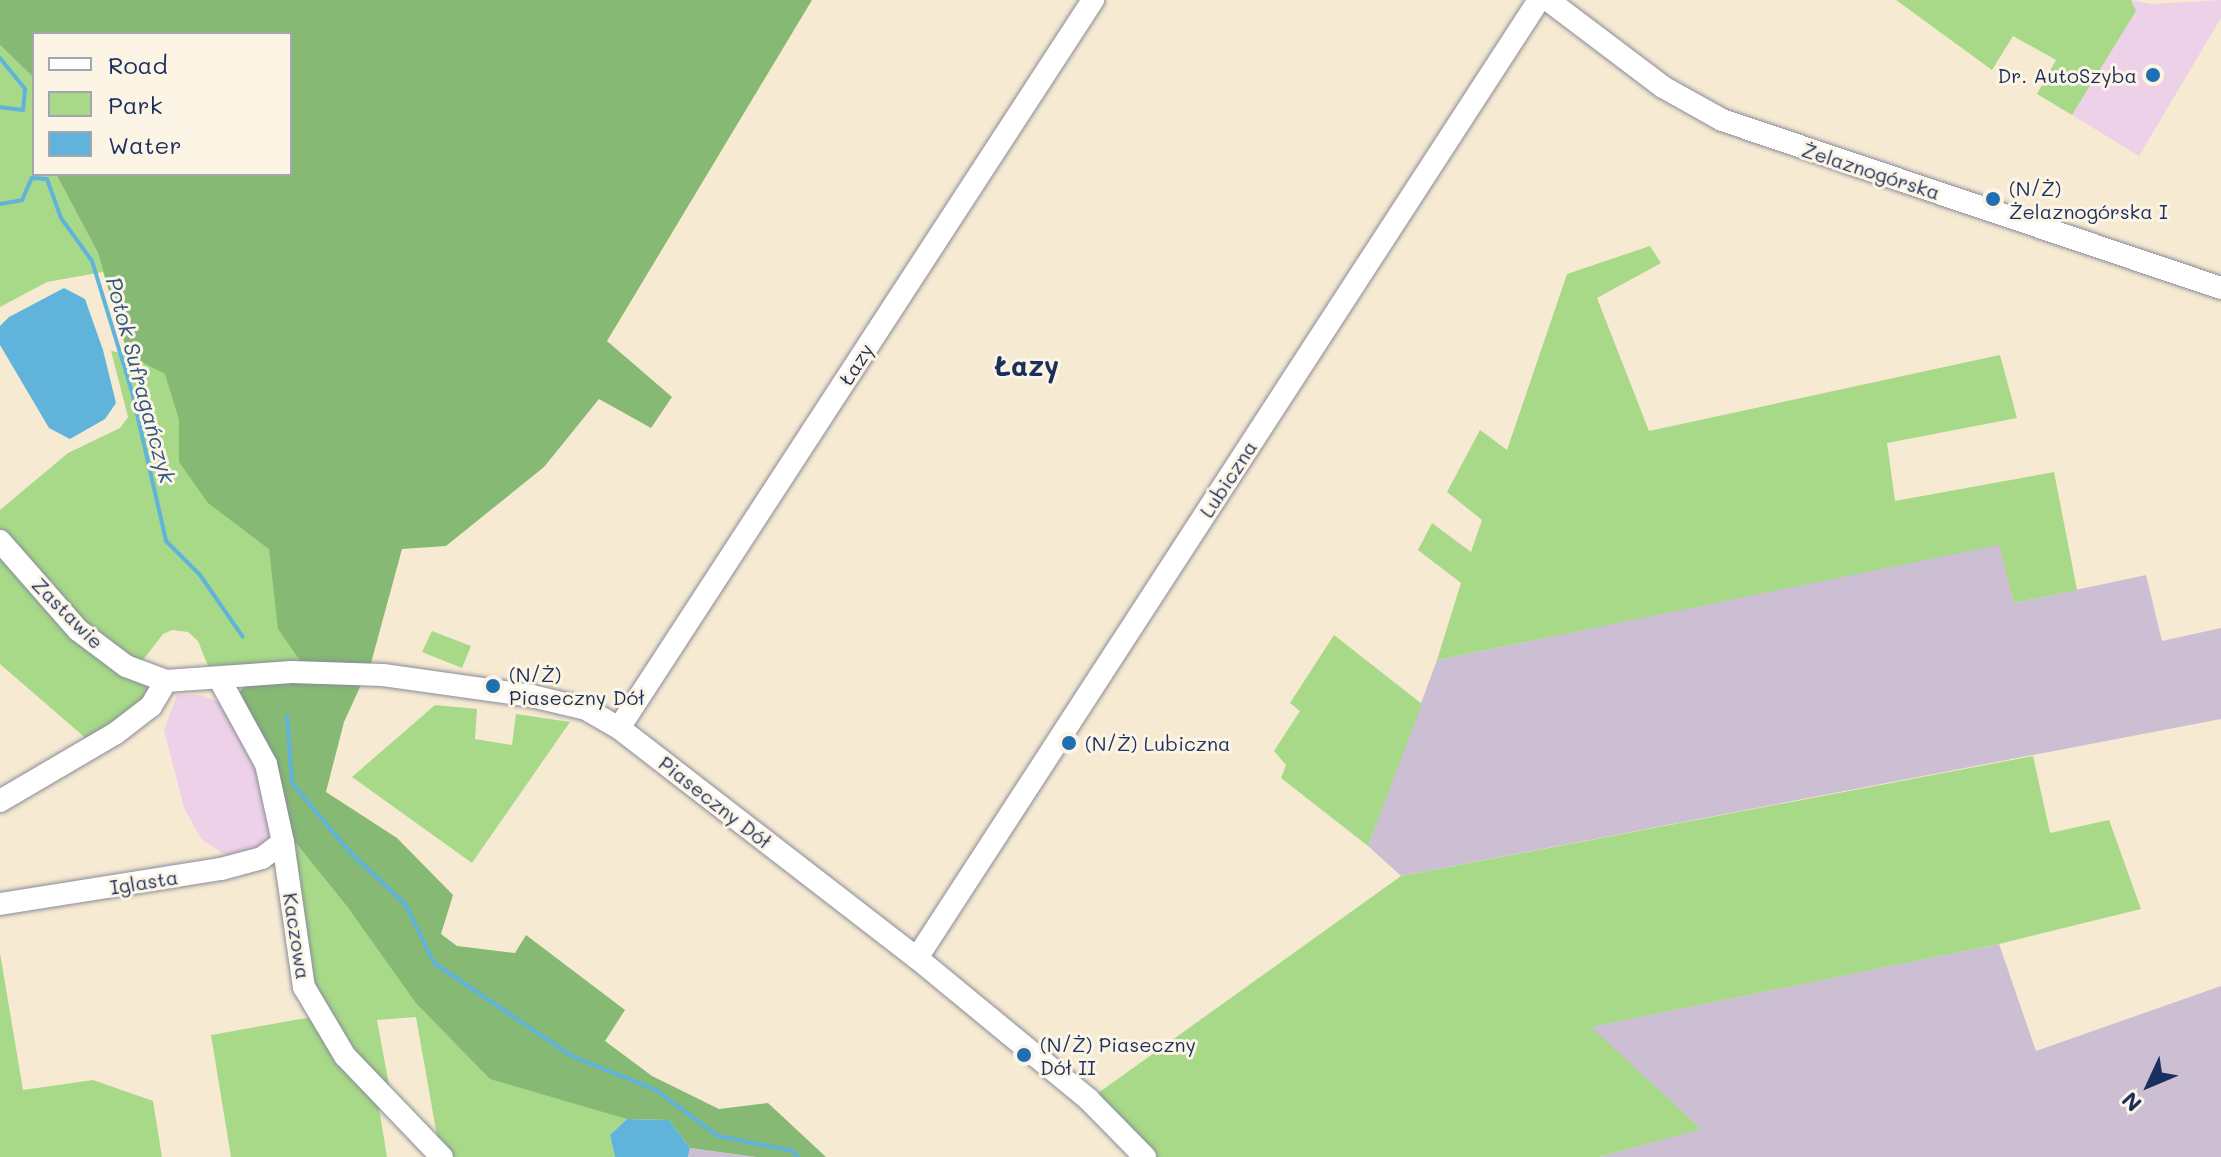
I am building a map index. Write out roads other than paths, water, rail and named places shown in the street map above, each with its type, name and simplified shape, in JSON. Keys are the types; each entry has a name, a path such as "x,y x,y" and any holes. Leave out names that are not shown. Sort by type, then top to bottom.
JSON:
{"street":[{"name":"Łazy","path":"619,728 1093,0"},
{"name":"Lubiczna","path":"917,958 1539,0"},
{"name":"Żelaznogórska","path":"1548,0 1652,80 1722,120 2221,288"},
{"name":"Zastawie","path":"0,541 78,630 126,666 166,681 190,680"},
{"name":"Piaseczny Dół","path":"190,680 292,672 383,675 532,696 586,709 619,728 917,958 1089,1100 1145,1157"},
{"name":"Kaczowa","path":"220,680 266,764 283,842 304,987 345,1056 442,1157"},
{"path":"0,801 116,733 151,706 166,681"},
{"name":"Iglasta","path":"0,904 221,869 262,858 283,842"}],"water":[{"path":"64,288 85,299 103,350 116,403 105,419 70,439 49,428 0,345 0,326 9,317"},
{"path":"627,1119 669,1120 690,1148 688,1157 615,1157 610,1135"}],"waterway":[{"name":"Potok Sufragańczyk","path":"0,58 25,89 23,110 0,107"},
{"name":"Potok Sufragańczyk","path":"0,204 22,200 32,178 47,179 61,218 92,261 132,392 166,541 200,575 243,637"},
{"name":"Potok Sufragańczyk","path":"287,716 292,783 350,852 405,904 434,963 572,1056 656,1090 718,1136 793,1151 798,1157"}],"place":[{"name":"Dr. AutoSzyba","path":"2153,75"},
{"name":"(N/Ż) Żelaznogórska I","path":"1993,199"},
{"name":"(N/Ż) Piaseczny Dół","path":"493,686"},
{"name":"(N/Ż) Lubiczna","path":"1069,743"},
{"name":"(N/Ż) Piaseczny Dół II","path":"1024,1055"}],"district":[{"name":"Łazy","path":"1027,365"}]}
